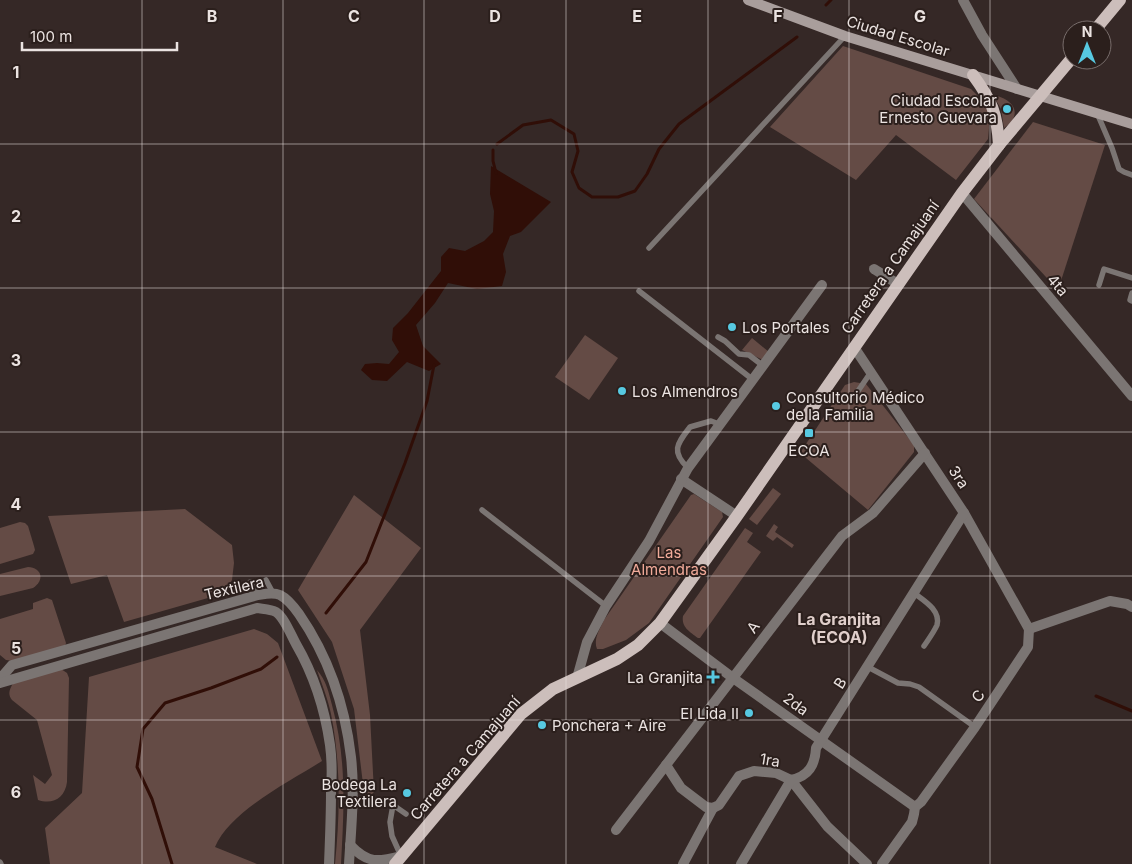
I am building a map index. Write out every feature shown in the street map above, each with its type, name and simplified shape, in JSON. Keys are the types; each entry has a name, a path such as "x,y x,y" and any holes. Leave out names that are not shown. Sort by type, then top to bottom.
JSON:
{"main road":[{"path":"1103,20 1120,0"},
{"name":"Carretera a Camajuaní","path":"398,860 521,714 553,690 617,658 638,645 660,623 737,516 962,193 1062,70"},
{"path":"973,76 987,94 994,110 1000,145"}],"street":[{"name":"Ciudad Escolar","path":"748,0 844,36 1132,124"},
{"path":"963,0 982,35 1016,89"},
{"name":"4ta","path":"962,193 1132,396"},
{"path":"874,269 898,284"},
{"path":"577,678 587,642 606,606 649,541 681,479 719,424 822,285"},
{"name":"3ra","path":"854,347 964,513 1029,629"},
{"name":"A","path":"616,830 842,536 873,513 925,453"},
{"path":"681,479 737,516"},
{"name":"B","path":"741,864 791,780 801,778 810,770 816,757 816,748 964,513"},
{"name":"Textilera","path":"0,679 12,665 258,595 273,593 282,596 291,603 307,626 323,656 336,688 346,725 351,758 352,785 349,864"},
{"path":"257,608 260,602 258,595"},
{"path":"1029,629 1110,601 1127,604 1132,607"},
{"path":"291,603 285,608 283,619 304,658 316,686 330,746 332,769 329,864"},
{"name":"Textilera","path":"0,683 257,608 276,612 283,619"},
{"name":"2da","path":"660,623 733,678 915,807"},
{"name":"C","path":"882,864 912,822 915,807 921,802 975,728 1028,648 1029,629"},
{"path":"666,766 681,788 706,807 713,808"},
{"name":"1ra","path":"683,864 713,808 719,805 739,776 754,771 776,773 791,780 827,826 867,864"},
{"path":"350,845 365,858 398,860"}],"lane":[{"path":"649,248 844,36"},
{"path":"1097,114 1119,169 1132,175"},
{"path":"1099,285 1104,269 1132,278"},
{"path":"639,291 752,379"},
{"path":"1132,293 1130,300 1132,301"},
{"path":"718,337 739,354 749,355 762,365"},
{"path":"858,391 871,372"},
{"path":"688,468 678,455 677,444 690,427 711,422 719,424"},
{"path":"482,510 606,606"},
{"path":"266,580 273,593"},
{"path":"250,582 258,595"},
{"path":"914,593 933,608 937,616 937,624 924,646"},
{"path":"868,667 898,683 919,687 975,728"},
{"path":"398,860 390,822 393,805 406,814"}],"green space":[{"path":"843,46 971,89 982,100 988,110 988,139 956,180 896,135 856,180 770,127"},
{"path":"993,95 1010,102 1013,106 1015,114 1013,119 1004,128 1001,109"},
{"path":"1033,122 1105,145 1058,290 974,199"},
{"path":"585,335 618,358 589,400 555,377"},
{"path":"752,338 769,352 763,360 742,350"},
{"path":"854,382 866,384 914,445 914,452 868,510 800,453 845,385"},
{"path":"773,488 781,494 757,525 749,519"},
{"name":"Las Almendras","path":"694,494 722,512 723,517 649,623 626,640 603,649 597,649 596,638 604,620 691,495"},
{"path":"354,495 421,548 360,630 370,715 374,792 365,801 354,709 332,642 298,590"},
{"path":"185,509 232,545 234,563 232,580 222,594 124,622 107,575 71,584 48,516"},
{"path":"20,522 28,526 35,550 33,554 0,564 0,528"},
{"path":"774,524 778,527 775,532 794,545 792,548 777,537 773,541 766,536"},
{"path":"745,528 753,533 747,542 761,552 700,638 698,638 685,626 683,616"},
{"path":"28,567 39,572 40,578 37,585 33,588 0,596 0,574"},
{"path":"47,598 52,600 66,643 65,646 13,661 6,660 0,655 0,619 33,609 33,603"},
{"path":"254,629 267,634 278,643 322,761 262,798 233,821 215,847 257,864 50,864 45,828 82,793 89,677"},
{"path":"61,669 67,673 69,678 67,782 61,796 49,802 38,800 33,775 45,784 52,775 37,720 12,700 10,692 13,683"},
{"path":"317,670 323,678 328,691 340,745 343,784 341,864 335,864 339,789 337,752 331,714"}],"shaded area":[{"path":"491,166 551,202 521,232 510,236 503,254 506,272 502,286 477,289 448,283 435,303 416,325 423,346 441,364 429,371 407,362 387,381 372,380 361,370 365,364 389,364 399,352 392,340 393,328 408,313 441,271 441,257 449,248 465,251 484,241 493,232 494,211 490,194"}],"waterway":[{"path":"826,5 831,0"},
{"path":"497,144 523,125 551,120 574,134 578,151 572,172 579,188 592,197 618,197 635,191 647,174 659,149 679,124 797,37"},
{"path":"493,150 496,173"},
{"path":"326,613 366,562 427,401 434,365"},
{"path":"172,864 152,799 137,767 143,729 165,703 261,669 277,657"},
{"path":"1096,696 1132,711"}],"place":[{"name":"Ciudad Escolar Ernesto Guevara","path":"1007,109"},
{"name":"Los Portales","path":"732,327"},
{"name":"Los Almendros","path":"622,391"},
{"name":"Consultorio Médico de la Familia","path":"776,406"},
{"name":"ECOA","path":"809,433"},
{"name":"La Granjita","path":"713,677"},
{"name":"El Lida II","path":"749,713"},
{"name":"Ponchera + Aire","path":"542,725"},
{"name":"Bodega La Textilera","path":"407,793"}],"district":[{"name":"La Granjita (ECOA)","path":"839,628"}]}
